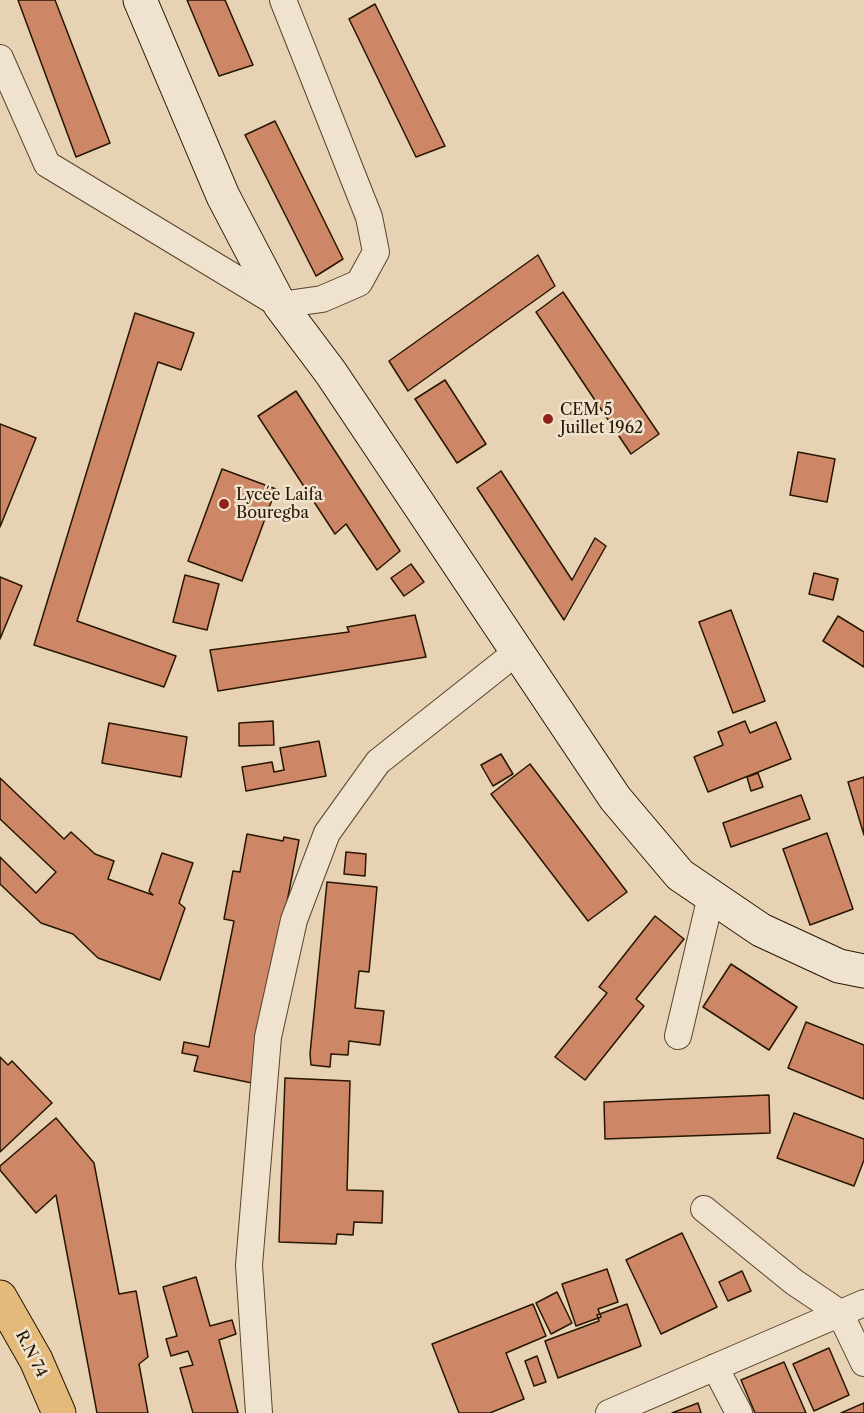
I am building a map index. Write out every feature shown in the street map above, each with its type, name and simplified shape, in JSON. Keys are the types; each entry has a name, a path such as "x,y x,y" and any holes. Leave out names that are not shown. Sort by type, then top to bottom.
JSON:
{"main road":[{"name":"R.N 74","path":"0,1297 36,1360 59,1413"}],"street":[{"path":"140,0 223,196 280,304 331,372 615,798 680,875 761,930 839,966 864,971"},
{"path":"0,58 47,164 280,304 322,299 359,283 376,252 369,217 283,0"},
{"path":"259,1413 249,1265 268,1037 294,920 327,833 378,762 518,651"},
{"path":"678,1036 711,896"},
{"path":"704,1209 794,1282 840,1313 864,1363"},
{"path":"609,1413 864,1303"},
{"path":"715,1367 739,1413"}],"building":[{"path":"18,0 55,0 110,143 76,157"},
{"path":"187,0 225,0 253,65 219,76"},
{"path":"375,4 445,146 416,157 349,19"},
{"path":"275,121 343,259 316,276 245,135"},
{"path":"538,255 555,286 408,391 389,361"},
{"path":"563,292 659,434 631,454 536,312"},
{"path":"135,313 194,333 181,370 158,362 77,621 176,656 164,687 34,645"},
{"path":"445,380 486,444 457,463 415,399"},
{"path":"296,391 400,551 377,570 346,524 335,534 258,416"},
{"path":"0,424 36,438 0,527"},
{"path":"798,452 835,459 827,502 790,495"},
{"path":"222,469 276,489 242,581 188,561"},
{"path":"501,471 572,580 595,538 606,546 564,620 477,488"},
{"path":"411,564 424,582 404,596 391,578"},
{"path":"814,573 838,579 833,600 809,594"},
{"path":"185,575 219,584 207,630 173,622"},
{"path":"0,577 22,586 0,639"},
{"path":"731,610 765,701 733,713 699,622"},
{"path":"415,615 426,657 218,691 210,650 349,632 347,627"},
{"path":"838,616 864,632 864,667 823,641"},
{"path":"273,721 274,745 239,746 239,723"},
{"path":"745,721 750,733 776,722 791,759 708,792 694,757 723,745 718,732"},
{"path":"109,723 187,737 181,777 102,763"},
{"path":"319,741 326,776 246,791 242,767 272,762 274,772 284,770 280,748"},
{"path":"501,754 513,774 493,786 481,765"},
{"path":"530,764 627,892 588,921 491,794"},
{"path":"758,773 763,787 751,791 747,777"},
{"path":"864,777 864,835 848,782"},
{"path":"0,778 64,839 71,832 95,854 114,861 108,879 153,895 149,891 162,853 193,863 179,903 185,908 160,980 98,958 73,934 41,923 0,884 0,857 36,893 56,872 0,819"},
{"path":"801,795 810,819 731,847 723,823"},
{"path":"827,833 853,909 810,925 783,849"},
{"path":"247,834 283,841 284,837 299,840 252,1083 194,1071 198,1056 182,1053 184,1042 209,1047 234,921 224,919 233,871 240,872"},
{"path":"346,852 366,854 365,876 344,874"},
{"path":"327,882 377,887 369,972 359,971 355,1008 384,1011 380,1045 349,1041 348,1055 331,1054 330,1067 311,1065 310,1054"},
{"path":"655,916 684,939 636,999 644,1006 585,1080 555,1057 607,993 599,987"},
{"path":"731,964 797,1007 769,1050 703,1007"},
{"path":"806,1022 864,1045 864,1099 788,1068"},
{"path":"0,1057 8,1065 12,1061 52,1103 0,1152"},
{"path":"285,1078 350,1081 347,1190 383,1191 382,1223 354,1222 353,1235 337,1234 336,1244 279,1242"},
{"path":"769,1095 770,1133 605,1139 604,1102"},
{"path":"794,1113 864,1139 864,1160 854,1186 777,1158"},
{"path":"56,1118 94,1163 119,1294 136,1291 148,1357 139,1364 148,1413 97,1413 56,1195 36,1213 0,1170 0,1166"},
{"path":"682,1233 717,1307 661,1334 626,1260"},
{"path":"607,1269 618,1302 598,1309 601,1317 576,1326 562,1284"},
{"path":"742,1271 751,1291 728,1301 719,1282"},
{"path":"196,1277 210,1326 232,1320 236,1334 219,1340 238,1413 193,1413 180,1368 193,1365 188,1351 171,1356 166,1339 177,1336 163,1287"},
{"path":"557,1292 572,1323 551,1334 536,1303"},
{"path":"533,1304 546,1336 506,1353 524,1399 490,1413 459,1413 432,1344"},
{"path":"627,1304 641,1346 558,1378 545,1341 599,1321 597,1315"},
{"path":"829,1348 849,1395 814,1411 793,1364"},
{"path":"537,1356 546,1382 534,1386 525,1361"},
{"path":"784,1362 806,1413 755,1413 741,1380"},
{"path":"698,1403 701,1413 672,1413"},
{"path":"864,1403 864,1413 841,1413"}],"place":[{"name":"CEM 5 Juillet 1962","path":"548,419"},
{"name":"Lycée Laifa Bouregba","path":"224,504"}]}
